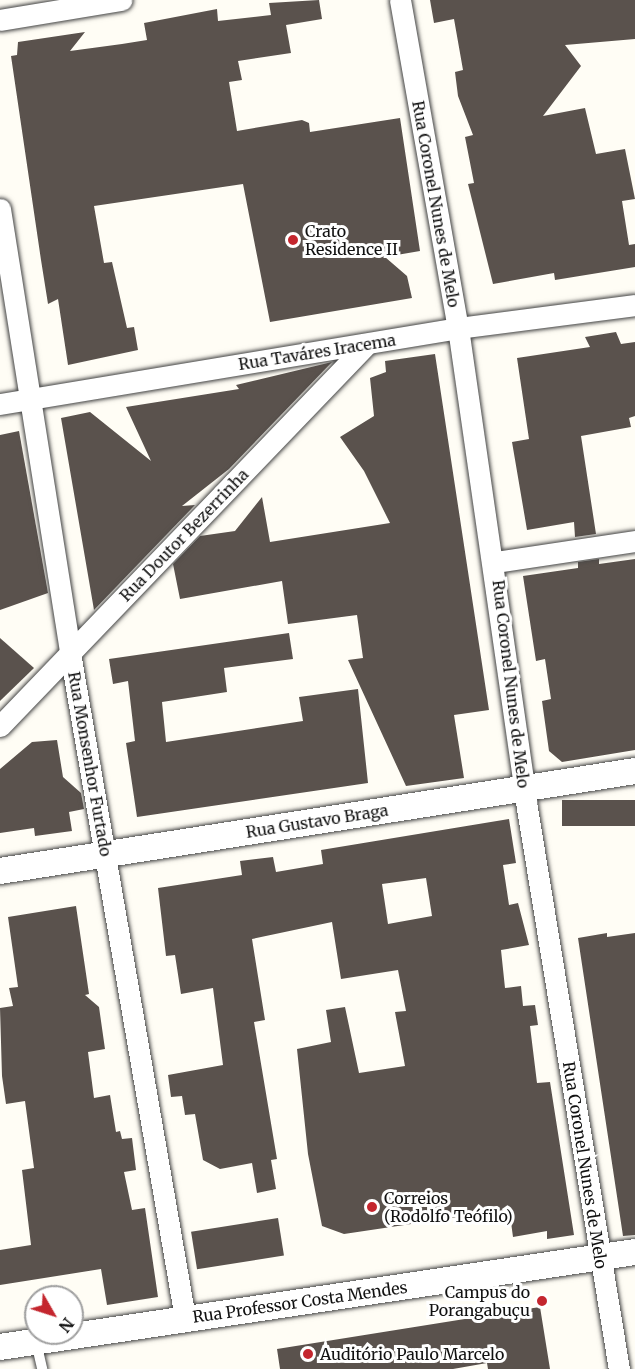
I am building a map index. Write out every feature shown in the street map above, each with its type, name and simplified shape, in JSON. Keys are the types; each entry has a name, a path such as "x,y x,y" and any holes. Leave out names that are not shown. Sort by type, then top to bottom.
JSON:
{"street":[{"path":"0,20 121,0"},
{"name":"Rua Coronel Nunes de Melo","path":"399,0 458,328 495,562 524,788 619,1369"},
{"name":"Rua Monsenhor Furtado","path":"0,209 28,400 70,653 185,1318"},
{"name":"Rua Taváres Iracema","path":"0,404 458,328 635,304"},
{"name":"Rua Doutor Bezerrinha","path":"0,726 367,344"},
{"path":"495,562 635,541"},
{"name":"Rua Gustavo Braga","path":"0,871 635,771"},
{"name":"Rua Professor Costa Mendes","path":"84,1334 635,1252"},
{"name":"Rua Professor Costa Mendes","path":"0,1347 24,1344"}],"lane":[{"path":"37,1345 42,1369"}],"building":[{"path":"319,0 322,19 286,25 291,53 238,61 242,80 229,82 237,131 302,120 309,123 310,132 400,118 420,251 385,257 407,276 412,298 270,322 243,184 94,206 104,263 112,262 127,328 134,327 138,350 68,365 58,299 48,304 41,260 11,56 17,55 18,42 85,32 70,51 122,44 147,40 144,23 217,9 218,21 271,15 269,3"},
{"path":"430,0 635,0 635,39 565,45 581,66 543,116 585,108 596,154 625,149 635,199 622,201 629,245 635,244 635,267 555,280 554,273 493,284 468,184 474,183 465,137 473,135 458,96 455,72 463,70 454,19 434,23"},
{"path":"616,332 621,344 635,342 635,416 629,418 631,427 581,436 596,534 575,537 574,522 527,530 512,442 529,439 517,358 590,347 585,337"},
{"path":"435,354 489,710 454,715 464,778 406,786 348,660 363,658 357,615 288,624 282,581 180,599 173,564 200,536 235,531 262,497 270,542 390,523 364,471 340,437 374,416 370,378 386,372 385,361"},
{"path":"332,362 229,469 182,506 195,505 94,610 61,418 90,412 151,461 126,407 239,389 236,385"},
{"path":"19,431 48,593 0,610 0,435"},
{"path":"599,559 599,564 635,559 635,750 562,762 549,751 542,701 551,699 545,659 536,661 523,576 578,568 578,562"},
{"path":"289,633 293,659 224,668 227,692 162,702 166,742 303,721 299,697 358,689 368,783 137,817 126,743 135,741 128,681 113,684 109,659"},
{"path":"0,638 34,668 0,701"},
{"path":"57,740 63,777 81,793 84,809 69,812 72,831 35,836 34,828 0,833 0,769 32,742"},
{"path":"562,800 635,800 635,826 562,826"},
{"path":"509,819 516,863 503,865 509,905 518,903 529,945 501,950 505,988 521,986 523,1006 535,1005 538,1025 530,1026 537,1083 550,1082 574,1235 547,1239 547,1231 513,1237 510,1215 459,1225 458,1217 344,1234 322,1226 308,1154 297,1049 331,1042 326,1010 345,1007 359,1073 405,1066 395,1012 406,1011 398,970 341,979 332,922 252,939 265,1020 254,1022 277,1159 271,1160 276,1189 257,1193 252,1163 220,1169 203,1160 195,1114 185,1115 182,1096 171,1097 168,1075 223,1065 213,988 181,994 175,955 166,956 158,888 242,875 240,861 273,857 276,872 323,864 321,850","holes":["426,878 432,916 388,924 382,884"]},
{"path":"76,906 89,994 85,995 99,1007 105,1049 88,1052 94,1098 110,1095 116,1132 120,1131 122,1139 132,1138 136,1170 124,1172 132,1210 145,1208 158,1297 107,1305 101,1269 0,1285 0,1250 31,1245 22,1170 34,1168 25,1101 6,1104 2,1076 0,1008 13,1006 9,988 18,987 8,917"},
{"path":"607,933 607,937 635,933 635,1235 623,1236 578,938"},
{"path":"278,1218 284,1256 197,1269 191,1232"},
{"path":"540,1307 550,1369 488,1369 487,1363 453,1369 280,1369 277,1349"}],"place":[{"name":"Crato Residence II","path":"293,240"},
{"name":"Correios (Rodolfo Teófilo)","path":"372,1207"},
{"name":"Campus do Porangabuçu","path":"542,1301"},
{"name":"Auditório Paulo Marcelo","path":"308,1354"}]}
